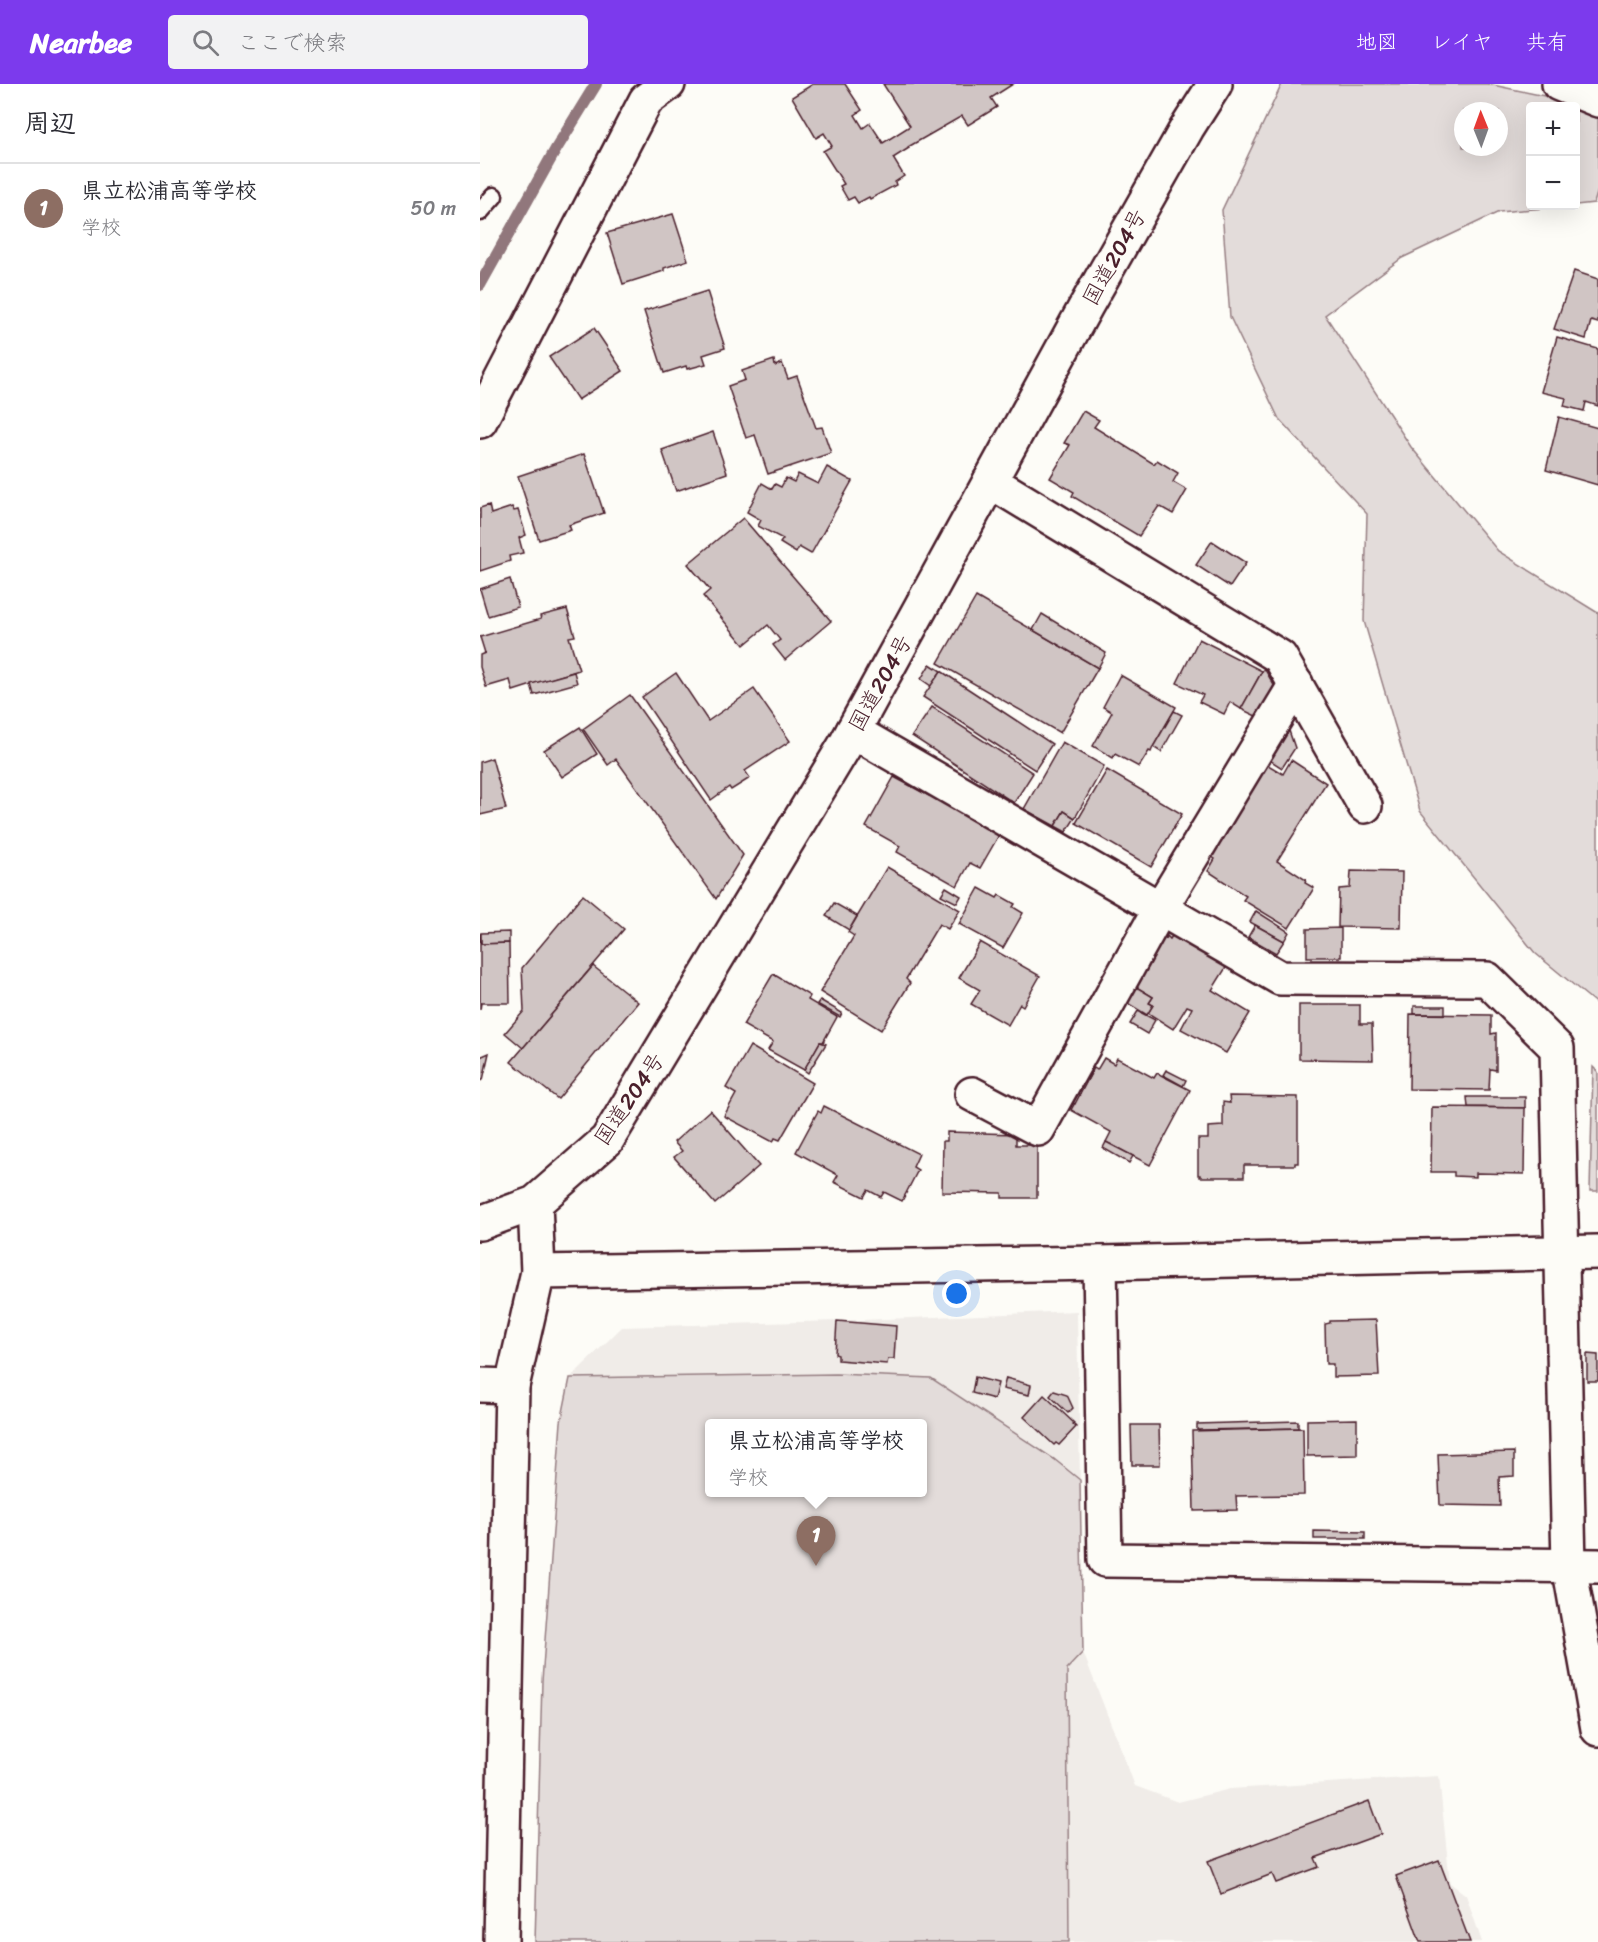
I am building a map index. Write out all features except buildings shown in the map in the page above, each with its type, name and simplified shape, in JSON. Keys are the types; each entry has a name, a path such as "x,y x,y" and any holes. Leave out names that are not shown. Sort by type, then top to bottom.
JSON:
{"main road":[{"path":"480,421 646,100 668,84"},
{"name":"国道204号","path":"480,1222 535,1203 607,1140 853,731 1181,138 1215,84"},
{"path":"1560,84 1598,100"},
{"path":"990,481 1280,657 1365,806"},
{"path":"972,1094 1038,1129 1160,909 1296,684"},
{"path":"853,731 1280,978 1487,979 1557,1048 1561,1253 1598,1729"},
{"path":"501,1942 512,1386 538,1272 535,1203"},
{"path":"538,1272 1598,1252"},
{"path":"1100,1263 1105,1560 1584,1566"},
{"path":"480,1385 512,1386"}],"lane":[{"path":"480,212 494,196"}],"shaded area":[{"path":"1282,84 1488,84 1564,102 1526,102 1526,210 1499,212 1402,258 1325,315 1411,447 1498,551 1598,613 1598,1005 1535,953 1420,811 1364,621 1367,514 1279,419 1230,317 1222,210"},
{"path":"1580,109 1598,117 1598,190 1594,203 1580,205"},
{"path":"1593,1067 1598,1072 1598,1191 1590,1191"},
{"path":"1077,1311 1083,1652 1135,1786 1178,1802 1230,1789 1439,1776 1450,1883 1466,1895 1482,1942 535,1942 542,1681 561,1422 570,1378 622,1327"},
{"path":"836,1374 931,1378 1054,1459 1080,1480 1083,1652 1067,1669 1069,1942 535,1942 542,1681 561,1422 570,1378"}],"waterway":[{"path":"480,285 556,149 596,84"}],"place":[{"name":"県立松浦高等学校","path":"816,1566"}]}
